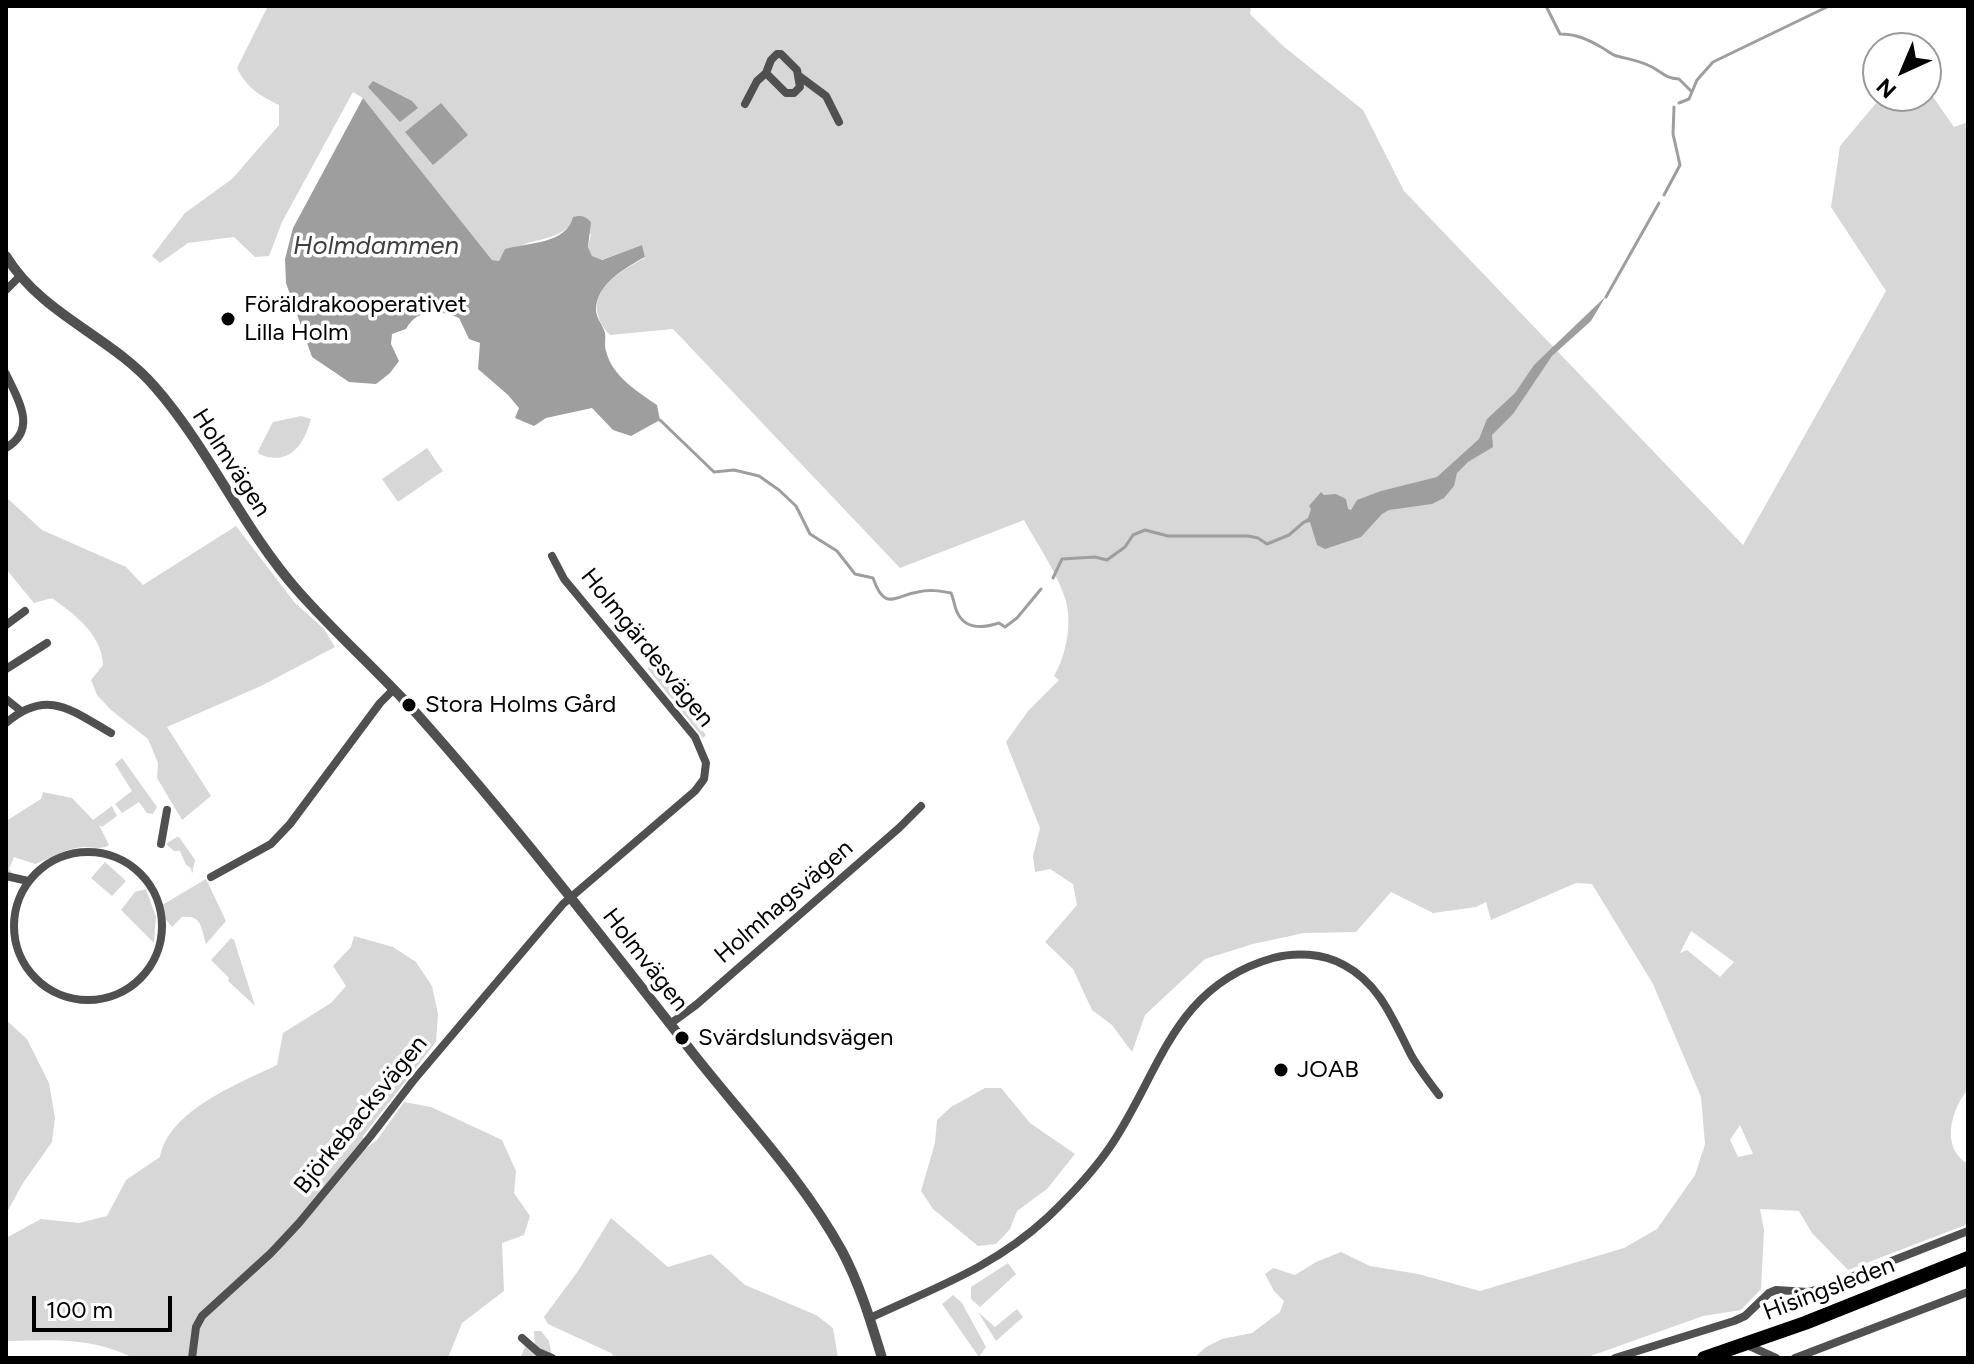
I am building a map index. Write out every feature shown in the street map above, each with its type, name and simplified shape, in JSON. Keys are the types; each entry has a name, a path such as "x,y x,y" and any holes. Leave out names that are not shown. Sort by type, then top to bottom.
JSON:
{"highway":[{"name":"Hisingsleden","path":"1704,1358 1893,1289 1968,1258"}],"street":[{"path":"745,104 771,60 781,54 797,70 800,87 794,93 786,93 766,73"},
{"path":"799,76 826,96 839,122"},
{"name":"Holmvägen","path":"6,256 20,276 48,304 111,347 149,380 180,419 276,565 394,689 571,899 814,1206 844,1254 870,1318 882,1358"},
{"path":"6,290 20,276"},
{"path":"6,374 25,422 22,434 6,448"},
{"name":"Holmgärdesvägen","path":"552,556 564,579 689,728 706,763 704,779 690,797 571,899"},
{"path":"6,625 25,611"},
{"path":"6,669 47,643"},
{"path":"211,877 271,844 290,824 380,703 394,689"},
{"path":"6,699 21,711"},
{"path":"6,723 21,711 41,703 59,705 111,733"},
{"name":"Holmhagsvägen","path":"670,1024 696,1005 921,806"},
{"path":"161,844 167,810"},
{"path":"88,851 120,859 140,873 156,895 162,927 158,949 148,970 132,986 112,996 78,1000 46,988 29,972 10,929 28,881 44,865 65,855 88,851"},
{"path":"6,876 28,881"},
{"name":"Björkebacksvägen","path":"192,1358 196,1327 202,1316 299,1223 413,1081 563,904 571,899"},
{"path":"870,1318 931,1293 975,1270 1047,1218 1078,1187 1112,1144 1163,1048 1184,1019 1212,990 1235,974 1263,961 1305,955 1333,960 1354,970 1381,997 1413,1058 1439,1095"},
{"path":"1615,1358 1745,1316 1776,1290 1808,1292 1828,1286 1968,1231"},
{"path":"1795,1358 1968,1292"},
{"path":"522,1338 538,1352 552,1358"},
{"path":"1745,1344 1776,1358"}],"shaded area":[{"path":"268,6 1251,6 1250,14 1283,46 1363,110 1404,191 1743,545 1886,291 1831,207 1840,146 1869,112 1942,110 1954,127 1968,122 1968,1089 1953,1118 1951,1139 1959,1157 1968,1164 1968,1224 1848,1270 1812,1233 1799,1211 1760,1209 1764,1230 1761,1289 1741,1310 1703,1316 1585,1358 1194,1358 1222,1339 1252,1333 1280,1312 1284,1301 1274,1291 1265,1274 1273,1268 1295,1275 1341,1252 1370,1266 1418,1274 1480,1291 1624,1248 1657,1229 1695,1175 1705,1144 1701,1097 1653,984 1592,884 1576,883 1491,920 1486,902 1476,907 1433,913 1391,892 1356,932 1304,933 1205,959 1145,1015 1132,1052 1112,1025 1092,1010 1073,969 1045,942 1077,905 1073,884 1050,869 1035,872 1033,856 1040,828 1006,742 1028,711 1059,680 1054,676 1065,649 1068,618 1065,598 1057,578 1024,520 900,568 673,329 610,335 597,310 598,299 611,280 645,258 642,245 601,260 592,256 588,247 591,234 571,225 556,235 520,246 499,261 492,260 363,98 353,92 282,222 269,256 255,257 234,237 188,243 160,263 152,256 185,213 232,179 279,125 279,105 245,81 237,68","holes":["1691,931 1734,962 1720,977 1687,950 1680,953","1740,1125 1753,1154 1738,1157 1730,1140"]},
{"path":"301,416 311,419 294,451 279,458 259,454 273,422"},
{"path":"427,448 443,471 398,502 382,479"},
{"path":"6,497 42,530 126,567 143,585 236,526 295,603 324,629 335,647 261,686 167,727 211,796 182,820 157,778 158,763 148,739 97,695 91,680 103,665 98,644 86,626 52,598 34,603 6,569"},
{"path":"652,659 682,697 678,701 706,735 703,738 648,669 648,660"},
{"path":"122,758 157,807 153,814 147,813 139,802 122,813 115,804 132,791 115,764"},
{"path":"43,792 72,798 93,820 112,806 117,816 102,827 99,825 109,845 71,849 35,864 14,857 9,869 13,874 6,873 6,821 41,799"},
{"path":"177,837 195,860 192,874 180,851 174,851 166,844"},
{"path":"105,862 126,881 112,896 91,878"},
{"path":"206,879 226,921 206,944 198,921 182,917 172,927 164,917 162,905"},
{"path":"146,889 156,917 154,943 121,910 135,892"},
{"path":"354,936 393,947 416,962 432,986 438,1014 436,1042 363,1136 366,1148 377,1140 404,1102 431,1107 502,1140 516,1171 514,1193 530,1216 524,1235 502,1243 504,1291 462,1323 448,1358 133,1358 87,1343 6,1341 6,1238 41,1219 79,1223 107,1216 126,1180 160,1157 166,1140 191,1112 225,1090 277,1065 283,1033 331,1003 346,986 333,966 351,947"},
{"path":"231,938 234,940 255,1006 211,960"},
{"path":"6,1020 27,1039 49,1083 55,1118 52,1142 6,1214"},
{"path":"985,1088 1001,1088 1030,1123 1075,1154 1047,1189 1017,1211 1010,1229 996,1244 978,1246 933,1209 921,1191 935,1143 937,1120 951,1107"},
{"path":"611,1218 668,1267 711,1254 745,1285 816,1315 833,1328 838,1358 615,1358 611,1353 548,1324 544,1317"},
{"path":"1008,1263 1016,1274 980,1307 971,1299 971,1287"},
{"path":"953,1295 962,1303 986,1347 979,1357 942,1304"},
{"path":"1017,1309 1023,1317 996,1341 978,1312 995,1327"},
{"path":"534,1331 541,1331 549,1341 552,1358 520,1358 525,1347 535,1345"}],"water":[{"path":"373,81 412,101 418,108 400,122 368,87"},
{"name":"Holmdammen","path":"363,98 492,260 499,261 505,249 563,233 573,217 578,216 591,222 588,247 592,256 602,260 642,245 645,257 606,285 597,301 596,310 605,333 609,360 627,382 657,405 660,420 631,436 613,430 592,408 546,418 534,426 515,418 519,408 478,369 480,343 469,339 459,318 444,313 423,314 406,329 392,334 391,344 399,361 376,384 349,382 312,357 286,283 285,259 293,228"},
{"path":"441,103 468,135 433,165 405,132"},
{"path":"1606,296 1591,321 1552,356 1513,414 1492,435 1493,447 1468,462 1457,473 1454,486 1444,498 1432,504 1389,510 1361,537 1325,549 1317,545 1310,522 1303,524 1303,521 1308,518 1309,506 1321,492 1346,499 1351,510 1357,500 1437,477 1479,439 1487,419 1515,393 1534,365"}],"waterway":[{"path":"1546,6 1560,34 1581,38 1615,55 1648,65 1679,79 1691,91"},
{"path":"1679,103 1689,99 1697,80 1713,62 1829,6"},
{"path":"1664,195 1680,165 1673,134 1674,107"},
{"path":"1606,297 1659,203"},
{"path":"660,420 714,472 734,470 759,476 779,490 796,506 810,534 837,551 855,574 873,578 877,589 886,598 926,591 951,593 957,612 965,622 981,626 999,623 1005,627 1017,618 1041,589"},
{"path":"1053,578 1062,559 1095,557 1107,560 1125,547 1133,535 1145,530 1168,536 1248,536 1267,544 1289,535 1304,522"}],"place":[{"name":"Föräldrakooperativet Lilla Holm","path":"228,319"},
{"name":"Stora Holms Gård","path":"409,705"},
{"name":"Svärdslundsvägen","path":"682,1038"},
{"name":"JOAB","path":"1281,1070"}]}
